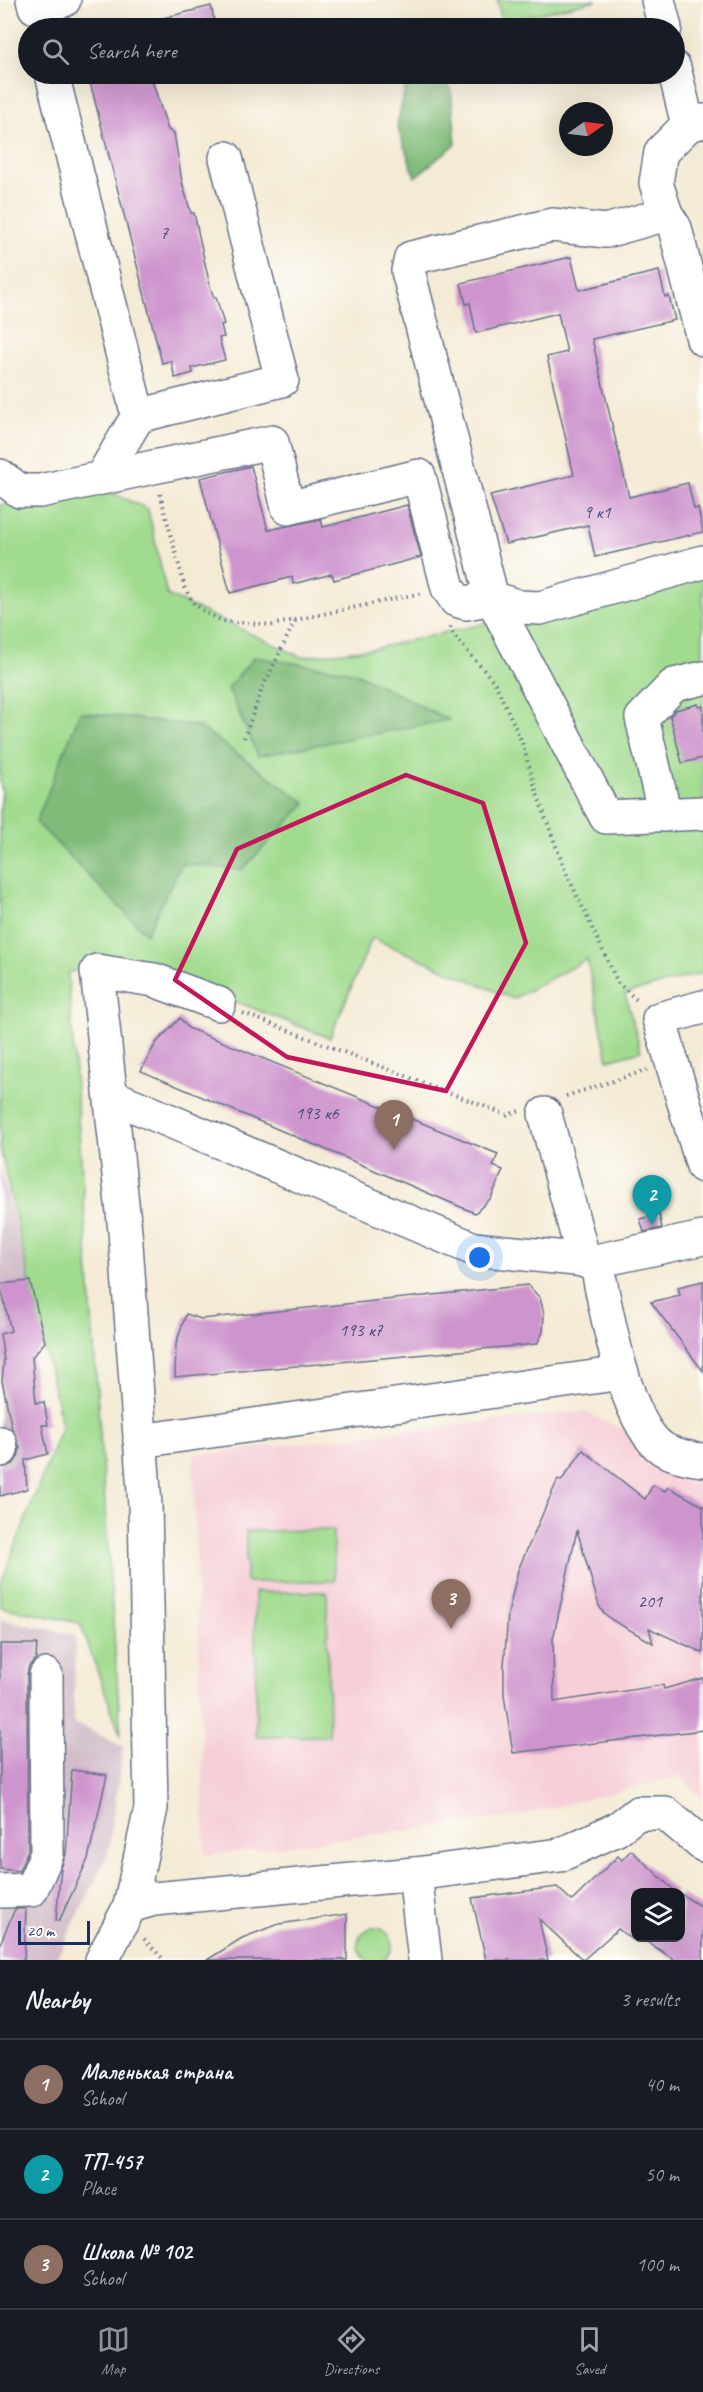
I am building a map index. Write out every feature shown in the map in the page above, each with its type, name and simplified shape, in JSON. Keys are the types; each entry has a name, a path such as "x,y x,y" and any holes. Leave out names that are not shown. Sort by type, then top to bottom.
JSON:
{"lane":[{"path":"658,0 662,18"},
{"path":"55,84 138,416 102,477"},
{"path":"681,84 696,123 661,152 656,183 681,226 703,339"},
{"path":"138,416 282,380 226,158"},
{"path":"681,226 606,231 552,225 411,258 408,271 492,598 606,817 703,813"},
{"path":"0,476 20,490 40,491 272,442 288,508 419,476 447,603 456,600 466,603 492,598 519,607 540,608 703,562"},
{"path":"665,815 642,718 674,685 703,678"},
{"path":"102,1960 130,1906 151,1808 145,1505 125,1231 97,971 154,981 219,1004"},
{"path":"703,1007 659,1019 703,1166"},
{"path":"111,1096 474,1249 590,1261 703,1238"},
{"path":"545,1107 637,1419 663,1448 703,1460"},
{"path":"140,1441 622,1373"},
{"path":"1,1895 31,1890 47,1854 46,1675"},
{"path":"130,1906 154,1899 415,1874 560,1855 617,1829 638,1813 665,1813 703,1845"},
{"path":"415,1874 425,1960"}],"path":[{"path":"153,467 185,588 194,604 208,614 224,621 272,625 295,620 447,603 455,637 495,683 522,742 538,797 564,868 618,983 659,1019"},
{"path":"243,738 262,690 295,620"},
{"path":"219,1004 507,1115 545,1107 671,1063"},
{"path":"160,1956 164,1960"}],"highlighted area":[{"path":"406,775 483,803 526,943 446,1091 287,1057 175,980 237,849"}],"shaded area":[{"path":"0,1165 45,1342 32,1357 36,1403 44,1402 48,1425 42,1426 48,1454 25,1460 27,1489 0,1496"},
{"path":"583,1411 629,1432 668,1472 703,1483 703,1799 679,1776 520,1816 205,1856 193,1455"},
{"path":"0,1619 76,1635 73,1722 123,1747 108,1854 56,1960 0,1960"}],"green space":[{"path":"497,0 597,0 519,18 501,18"},
{"path":"406,84 445,84 451,89 456,144 415,177 397,126"},
{"path":"96,486 148,509 167,595 301,657 377,648 703,574 703,973 625,994 641,1051 608,1060 587,959 513,999 372,938 330,1038 216,994 111,959 68,973 121,1736 80,1623 0,1607 0,1586 62,1425 0,1148 0,810 2,792 0,782 0,505"},
{"path":"254,657 354,672 449,720 258,756 228,688"},
{"path":"80,712 198,726 306,803 242,870 182,864 146,934 36,822"},
{"path":"333,1530 334,1581 246,1582 246,1531"},
{"path":"255,1592 327,1592 329,1736 256,1737"},
{"path":"368,1929 382,1929 391,1938 391,1952 383,1960 367,1960 359,1952 359,1938"}],"building":[{"path":"211,6 214,18 163,18"},
{"path":"91,84 153,84 168,130 174,133 182,182 191,213 194,213 210,286 214,298 216,297 224,324 221,325 224,337 219,338 225,360 192,368 193,373 175,378 171,361 162,363"},
{"path":"571,257 579,290 659,271 665,297 669,296 675,320 592,339 629,497 688,483 694,509 698,508 703,532 595,557 588,525 506,544 490,495 574,475 547,357 567,352 558,313 476,333 470,303 466,304 461,283"},
{"path":"251,466 268,530 321,519 323,527 407,505 421,557 334,580 332,574 293,584 292,577 230,593 200,478"},
{"path":"698,704 699,707 703,706 703,758 682,763 670,716 676,710"},
{"path":"180,1018 188,1028 498,1154 493,1166 503,1170 491,1198 475,1213 141,1071 156,1043"},
{"path":"659,1214 662,1228 644,1232 640,1219"},
{"path":"30,1281 45,1342 32,1357 36,1403 44,1402 48,1425 42,1425 48,1454 25,1460 27,1489 0,1496 0,1468 13,1464 20,1448 12,1429 2,1381 4,1360 0,1334 11,1331 0,1284"},
{"path":"703,1281 703,1371 651,1302 680,1295 678,1287"},
{"path":"528,1285 540,1298 544,1313 543,1332 537,1344 175,1377 176,1344 186,1314 201,1319"},
{"path":"583,1450 645,1499 653,1485 665,1491 668,1487 703,1506 703,1653 649,1628 653,1643 612,1620 603,1612 599,1606 577,1530 553,1639 554,1702 663,1685 664,1689 703,1678 703,1730 513,1753 504,1695 504,1666 508,1614 518,1570 558,1479 561,1481"},
{"path":"0,1644 37,1644 36,1659 29,1666 27,1675 28,1850 19,1871 0,1869"},
{"path":"72,1770 107,1775 88,1859 59,1921 56,1920 61,1868 66,1854"},
{"path":"631,1850 672,1888 631,1888 631,1938 618,1929 583,1960 539,1919 548,1960 486,1960 472,1898 557,1887 572,1901 618,1856 622,1860"},
{"path":"685,1897 703,1908 703,1960 675,1960 647,1942 685,1942"},
{"path":"15,1909 26,1909 24,1960 0,1960 0,1944"},
{"path":"347,1914 347,1960 207,1960 242,1938 279,1924"}],"place":[{"name":"Маленькая страна","path":"394,1150"},
{"name":"ТП-457","path":"652,1225"},
{"name":"Школа № 102","path":"451,1629"}]}
